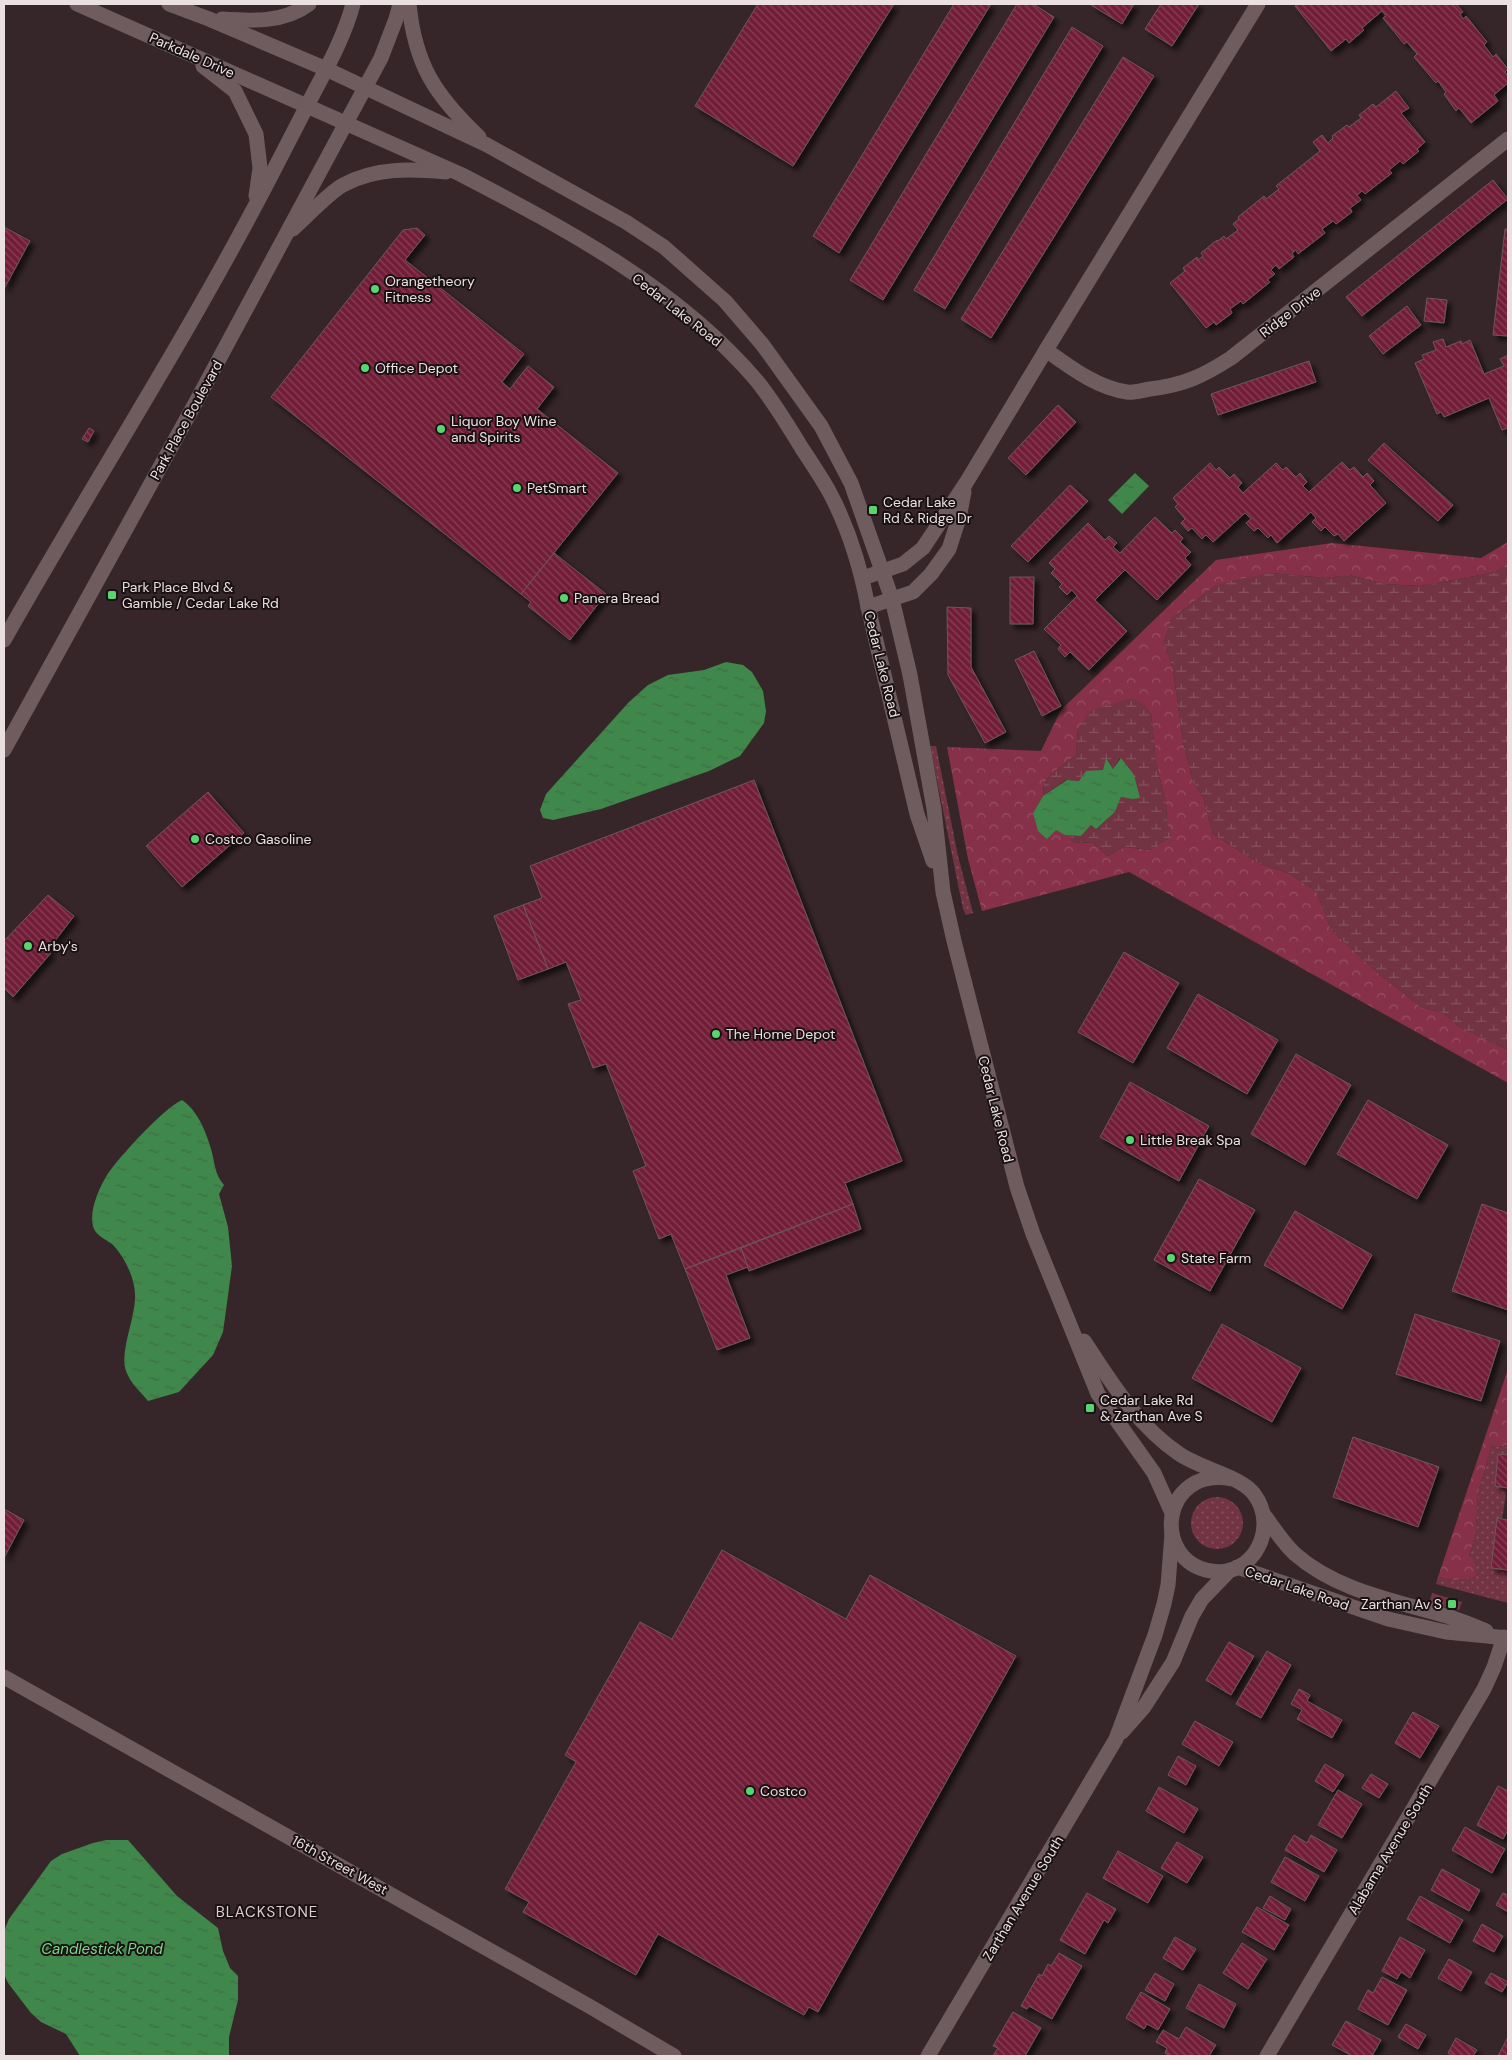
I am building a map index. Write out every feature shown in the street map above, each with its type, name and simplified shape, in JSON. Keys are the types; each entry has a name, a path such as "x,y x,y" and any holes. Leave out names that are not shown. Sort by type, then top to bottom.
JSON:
{"street":[{"name":"Parkdale Drive","path":"76,4 307,106"},
{"path":"169,4 326,69 365,88 381,58 400,4"},
{"path":"209,19 256,22 288,15 309,4"},
{"path":"4,640 66,531 145,401 253,211 326,69 353,4"},
{"path":"408,4 411,30 416,47 422,64 436,90 456,114 487,145"},
{"path":"862,578 903,564 923,548 966,483 1258,4"},
{"path":"184,51 235,91 253,126 256,134 260,168 253,211"},
{"name":"Park Place Boulevard","path":"4,750 365,88"},
{"name":"Cedar Lake Road","path":"365,88 487,145 626,222 664,247 725,301 762,344 821,426 851,483 884,571 892,599 910,675 934,809 943,892"},
{"name":"Cedar Lake Road","path":"307,106 460,174 580,238 668,300 701,325 758,382 830,494 837,508 862,578 918,814 943,892 1008,1156 1033,1234 1098,1394 1146,1460 1158,1480 1172,1513"},
{"name":"Ridge Drive","path":"1046,350 1101,384 1128,392 1172,386 1204,376 1239,352 1508,139"},
{"path":"287,234 342,185 365,176 395,169 460,174"},
{"path":"868,607 913,592 931,574 949,549 959,518 966,483"},
{"name":"Cedar Lake Road","path":"1069,1319 1140,1421 1180,1455 1240,1482 1253,1492 1264,1515 1284,1543 1294,1553 1344,1584 1369,1594 1446,1616 1506,1638"},
{"name":"Cedar Lake Road","path":"1232,1479 1213,1478 1195,1483 1184,1491 1176,1501 1172,1513 1172,1534 1179,1551 1192,1564 1210,1571 1233,1569 1388,1619 1446,1632 1506,1638"},
{"name":"Cedar Lake Road","path":"1233,1569 1251,1558 1261,1543 1265,1526 1264,1515"},
{"name":"Zarthan Avenue South","path":"928,2056 1116,1739 1155,1635 1164,1604 1168,1585 1172,1534"},
{"name":"Zarthan Avenue South","path":"1116,1739 1144,1707 1173,1662 1192,1616 1202,1599 1233,1569"},
{"name":"Alabama Avenue South","path":"1267,2056 1484,1689 1506,1638"},
{"name":"16th Street West","path":"4,1677 589,2006 674,2056"}],"green space":[{"path":"1508,542 1508,563 1496,572 1421,586 1385,584 1349,575 1326,578 1271,573 1215,586 1172,618 1164,642 1173,669 1183,741 1193,782 1203,797 1213,834 1258,863 1288,873 1317,892 1331,930 1379,974 1421,1007 1443,1013 1458,1026 1508,1050 1508,1083 1129,872 982,911 968,859 947,747 1041,751 1061,710 1216,560 1332,543 1481,558","holes":["1151,713 1156,762 1166,804 1167,822 1151,850 1124,847 1108,856 1093,843 1071,842 1071,835 1056,830 1033,813 1043,796 1044,783 1052,773 1076,755 1078,728"]},
{"path":"1508,563 1508,1050 1458,1026 1443,1013 1421,1007 1379,974 1331,930 1317,892 1288,873 1258,863 1213,834 1203,797 1193,782 1183,741 1173,669 1164,642 1172,618 1215,586 1234,580 1271,573 1326,578 1349,575 1385,584 1421,586 1496,572"},
{"path":"1131,698 1144,704 1151,712 1156,762 1166,804 1167,822 1172,837 1151,850 1124,847 1108,856 1093,843 1071,842 1071,835 1081,836 1091,825 1096,829 1115,812 1121,797 1132,799 1120,758 1113,769 1107,759 1103,770 1080,781 1066,780 1043,796 1044,783 1052,773 1076,755 1078,728 1091,710"},
{"path":"930,746 936,746 958,856 973,913 966,915 963,909"},
{"path":"1508,1369 1508,1445 1497,1447 1492,1445 1478,1493 1476,1533 1469,1556 1474,1560 1476,1577 1453,1580 1438,1577"},
{"path":"1492,1445 1497,1447 1508,1445 1508,1455 1498,1455 1495,1486 1507,1488 1502,1519 1497,1519 1491,1567 1508,1570 1508,1603 1436,1584 1438,1577 1453,1580 1469,1556 1476,1533 1478,1493"},
{"path":"1217,1497 1231,1501 1239,1509 1243,1523 1239,1537 1231,1545 1217,1549 1203,1545 1195,1537 1191,1523 1195,1509 1203,1501"},
{"path":"1432,1593 1462,1602 1459,1610 1429,1604"}],"water":[{"path":"1135,473 1149,486 1122,514 1108,500"},
{"path":"726,662 743,665 752,672 763,691 766,711 764,723 740,756 709,771 601,809 553,820 543,818 540,810 546,794 629,702 648,685 668,675 704,670"},
{"path":"1106,758 1113,769 1121,758 1134,775 1140,798 1121,797 1115,812 1096,829 1091,825 1081,836 1065,835 1056,830 1047,839 1038,831 1033,813 1043,796 1067,780 1079,781 1086,771 1103,770"},
{"path":"182,1100 192,1109 204,1128 217,1172 224,1185 219,1194 228,1227 232,1266 223,1332 213,1355 179,1392 148,1401 130,1379 124,1363 126,1344 135,1304 135,1288 125,1261 112,1244 94,1229 92,1214 101,1186 113,1167 131,1145 154,1122"},
{"name":"Candlestick Pond","path":"106,1840 128,1840 177,1896 218,1928 223,1951 230,1968 238,1976 238,2000 229,2037 229,2056 80,2056 66,2034 41,2022 31,2013 8,1983 4,1974 4,1931 9,1919 51,1861 62,1854"}],"building":[{"path":"758,4 894,4 793,166 695,106"},
{"path":"954,4 991,4 839,253 813,236"},
{"path":"1017,4 1033,4 1054,17 883,300 850,280"},
{"path":"1092,4 1134,4 1122,24"},
{"path":"1161,4 1199,4 1172,46 1145,29"},
{"path":"1299,4 1456,4 1463,12 1460,14 1463,19 1466,16 1487,42 1484,45 1493,57 1496,54 1508,69 1505,72 1508,76 1508,83 1494,95 1498,101 1471,123 1459,108 1456,111 1444,94 1446,92 1438,81 1436,83 1414,57 1417,54 1407,42 1404,44 1383,18 1386,16 1382,11 1362,28 1364,30 1349,43 1346,39 1331,51 1295,6"},
{"path":"1072,27 1103,46 945,309 914,290"},
{"path":"1123,57 1154,76 991,338 961,319"},
{"path":"1396,91 1409,108 1401,113 1425,142 1417,149 1419,151 1403,164 1400,161 1389,170 1392,173 1365,194 1362,191 1357,195 1361,200 1350,208 1352,212 1336,224 1333,221 1322,229 1325,233 1298,254 1296,250 1292,253 1294,257 1279,269 1276,265 1271,270 1275,274 1267,280 1270,282 1243,304 1241,301 1230,309 1232,313 1216,325 1214,322 1206,328 1170,283 1185,271 1183,268 1197,257 1198,260 1203,256 1201,253 1217,240 1224,236 1226,239 1238,230 1233,224 1239,219 1238,217 1264,196 1266,199 1279,189 1276,186 1320,151 1313,142 1322,135 1328,143 1333,138 1332,136 1361,118 1359,115 1373,104 1376,107"},
{"path":"1493,180 1508,199 1362,316 1346,297"},
{"path":"4,227 30,241 4,289"},
{"path":"417,228 425,235 405,260 524,354 502,382 510,389 528,366 554,387 537,409 618,473 521,594 271,397 403,230"},
{"path":"1505,229 1508,229 1508,336 1493,335"},
{"path":"1427,298 1447,300 1444,323 1424,321"},
{"path":"1407,306 1421,325 1383,354 1369,336"},
{"path":"1443,339 1446,347 1461,341 1462,344 1470,340 1484,374 1504,366 1500,359 1508,355 1508,428 1502,430 1489,398 1444,417 1441,412 1437,414 1415,363 1424,359 1422,355 1436,350 1433,342"},
{"path":"1309,361 1316,382 1218,415 1211,394"},
{"path":"1058,405 1076,422 1026,475 1008,458"},
{"path":"89,428 94,431 88,442 82,439"},
{"path":"1384,443 1453,505 1438,521 1368,460"},
{"path":"1342,462 1350,470 1354,467 1363,477 1367,473 1374,481 1370,485 1386,503 1344,541 1338,534 1334,536 1325,527 1321,531 1312,522 1316,518 1311,512 1277,543 1271,535 1268,538 1258,528 1254,531 1246,523 1251,519 1245,513 1213,542 1206,535 1202,539 1192,528 1188,531 1181,523 1185,519 1175,507 1178,504 1173,498 1210,463 1216,470 1219,467 1230,478 1234,474 1242,483 1238,487 1243,493 1276,463 1283,470 1286,467 1296,477 1300,473 1307,482 1303,486 1309,492"},
{"path":"1070,485 1088,501 1028,562 1011,546"},
{"path":"1155,517 1172,533 1175,530 1183,538 1180,542 1191,552 1185,558 1191,565 1157,600 1125,570 1095,600 1127,631 1089,670 1070,652 1065,657 1058,649 1061,645 1044,629 1077,596 1072,590 1067,595 1059,587 1062,584 1051,573 1055,569 1049,563 1088,523 1105,540 1109,536 1117,543 1113,547 1120,553"},
{"name":"Panera Bread","path":"554,553 606,594 570,640 528,606 531,602 521,594"},
{"path":"1010,577 1034,577 1033,624 1010,624"},
{"path":"947,607 971,608 971,667 1006,732 985,743 948,675"},
{"path":"1034,651 1061,706 1042,716 1015,660"},
{"name":"The Home Depot","path":"754,780 902,1161 845,1183 853,1204 685,1269 671,1234 659,1239 633,1171 646,1166 606,1064 593,1068 568,1004 581,1000 566,962 548,969 523,905 542,898 530,866"},
{"name":"Costco Gasoline","path":"208,792 244,833 182,887 146,846"},
{"name":"Arby's","path":"48,895 74,916 48,950 51,953 13,997 4,988 4,941"},
{"path":"523,905 548,969 518,980 494,916"},
{"path":"1124,952 1179,983 1133,1063 1078,1032"},
{"path":"1198,994 1278,1040 1247,1094 1167,1048"},
{"path":"1296,1054 1351,1085 1305,1165 1251,1134"},
{"path":"1130,1082 1209,1126 1179,1181 1100,1137"},
{"path":"1368,1100 1448,1145 1417,1199 1337,1154"},
{"path":"1199,1179 1255,1210 1210,1291 1154,1260"},
{"path":"853,1204 861,1229 749,1271 741,1248"},
{"path":"1482,1204 1508,1213 1508,1310 1452,1291"},
{"path":"1295,1211 1372,1255 1342,1309 1264,1265"},
{"path":"741,1248 748,1267 726,1275 750,1338 717,1350 685,1269"},
{"path":"1415,1314 1500,1341 1481,1401 1396,1374"},
{"path":"1222,1324 1301,1368 1272,1422 1192,1378"},
{"path":"1353,1437 1439,1467 1418,1527 1333,1497"},
{"path":"1498,1454 1508,1455 1508,1488 1495,1486"},
{"path":"4,1509 24,1520 4,1558"},
{"path":"1497,1518 1508,1520 1508,1570 1491,1568"},
{"name":"Costco","path":"722,1550 846,1619 870,1575 1016,1656 818,2012 809,2007 804,2015 658,1934 636,1975 523,1912 529,1902 505,1889 576,1762 565,1755 640,1622 672,1639"},
{"path":"1229,1642 1254,1656 1231,1695 1206,1680"},
{"path":"1267,1651 1291,1665 1261,1718 1236,1704"},
{"path":"1299,1689 1310,1695 1307,1701 1342,1720 1332,1738 1297,1719 1302,1710 1291,1704"},
{"path":"1413,1712 1439,1726 1420,1758 1395,1743"},
{"path":"1195,1721 1233,1742 1219,1766 1182,1744"},
{"path":"1178,1756 1196,1766 1186,1785 1168,1775"},
{"path":"1325,1764 1344,1775 1333,1792 1315,1781"},
{"path":"1371,1774 1388,1784 1379,1798 1362,1788"},
{"path":"1498,1786 1508,1791 1508,1830 1503,1839 1477,1825"},
{"path":"1159,1787 1198,1809 1184,1833 1146,1811"},
{"path":"1338,1790 1362,1804 1342,1838 1318,1825"},
{"path":"1465,1827 1505,1849 1492,1873 1452,1850"},
{"path":"1294,1835 1307,1843 1311,1835 1337,1850 1324,1872 1285,1850"},
{"path":"1177,1842 1203,1857 1187,1883 1161,1868"},
{"path":"1118,1851 1163,1876 1148,1903 1103,1878"},
{"path":"1285,1857 1319,1876 1305,1901 1271,1882"},
{"path":"1442,1869 1480,1890 1469,1911 1431,1890"},
{"path":"1087,1893 1116,1909 1108,1923 1104,1920 1085,1954 1060,1940"},
{"path":"1503,1893 1508,1895 1508,1912 1496,1905"},
{"path":"1270,1896 1291,1909 1285,1920 1263,1908"},
{"path":"1420,1896 1463,1920 1450,1943 1407,1919"},
{"path":"1257,1907 1289,1925 1274,1950 1242,1932"},
{"path":"1482,1924 1503,1936 1494,1952 1473,1941"},
{"path":"1175,1937 1196,1949 1183,1970 1163,1958"},
{"path":"1400,1937 1425,1950 1410,1978 1401,1972 1397,1979 1382,1971"},
{"path":"1242,1943 1267,1959 1248,1989 1223,1973"},
{"path":"1059,1953 1082,1966 1052,2019 1029,2006 1027,2009 1021,2006 1039,1974 1042,1976 1048,1964 1051,1966"},
{"path":"1449,1959 1472,1972 1461,1991 1438,1978"},
{"path":"1155,1973 1174,1984 1165,2001 1145,1990"},
{"path":"1491,1973 1508,1982 1502,1992 1485,1983"},
{"path":"1382,1977 1407,1990 1388,2025 1358,2009 1368,1990 1373,1993"},
{"path":"1199,1984 1236,2004 1224,2028 1186,2008"},
{"path":"1141,1992 1170,2009 1158,2030 1147,2024 1144,2029 1126,2018"},
{"path":"1013,2012 1041,2028 1025,2056 993,2056 998,2048 993,2046"},
{"path":"1346,2021 1381,2040 1372,2056 1352,2056 1332,2045"},
{"path":"1406,2024 1426,2035 1418,2049 1398,2037"},
{"path":"1186,2027 1216,2045 1209,2056 1170,2056 1165,2053 1167,2048 1156,2042 1163,2030 1179,2039"},
{"path":"1508,2037 1508,2056 1498,2056"},
{"path":"1456,2038 1477,2050 1473,2056 1454,2056 1448,2053"}],"place":[{"name":"Orangetheory Fitness","path":"375,289"},
{"name":"Office Depot","path":"365,368"},
{"name":"Liquor Boy Wine and Spirits","path":"441,429"},
{"name":"PetSmart","path":"517,488"},
{"name":"Cedar Lake Rd & Ridge Dr","path":"873,510"},
{"name":"Park Place Blvd & Gamble / Cedar Lake Rd","path":"112,595"},
{"name":"Panera Bread","path":"564,598"},
{"name":"Costco Gasoline","path":"195,839"},
{"name":"Arby's","path":"28,946"},
{"name":"The Home Depot","path":"716,1034"},
{"name":"Little Break Spa","path":"1130,1140"},
{"name":"State Farm","path":"1171,1258"},
{"name":"Cedar Lake Rd & Zarthan Ave S","path":"1090,1408"},
{"name":"Zarthan Av S","path":"1452,1604"},
{"name":"Costco","path":"750,1791"}],"district":[{"name":"BLACKSTONE","path":"267,1912"}]}
